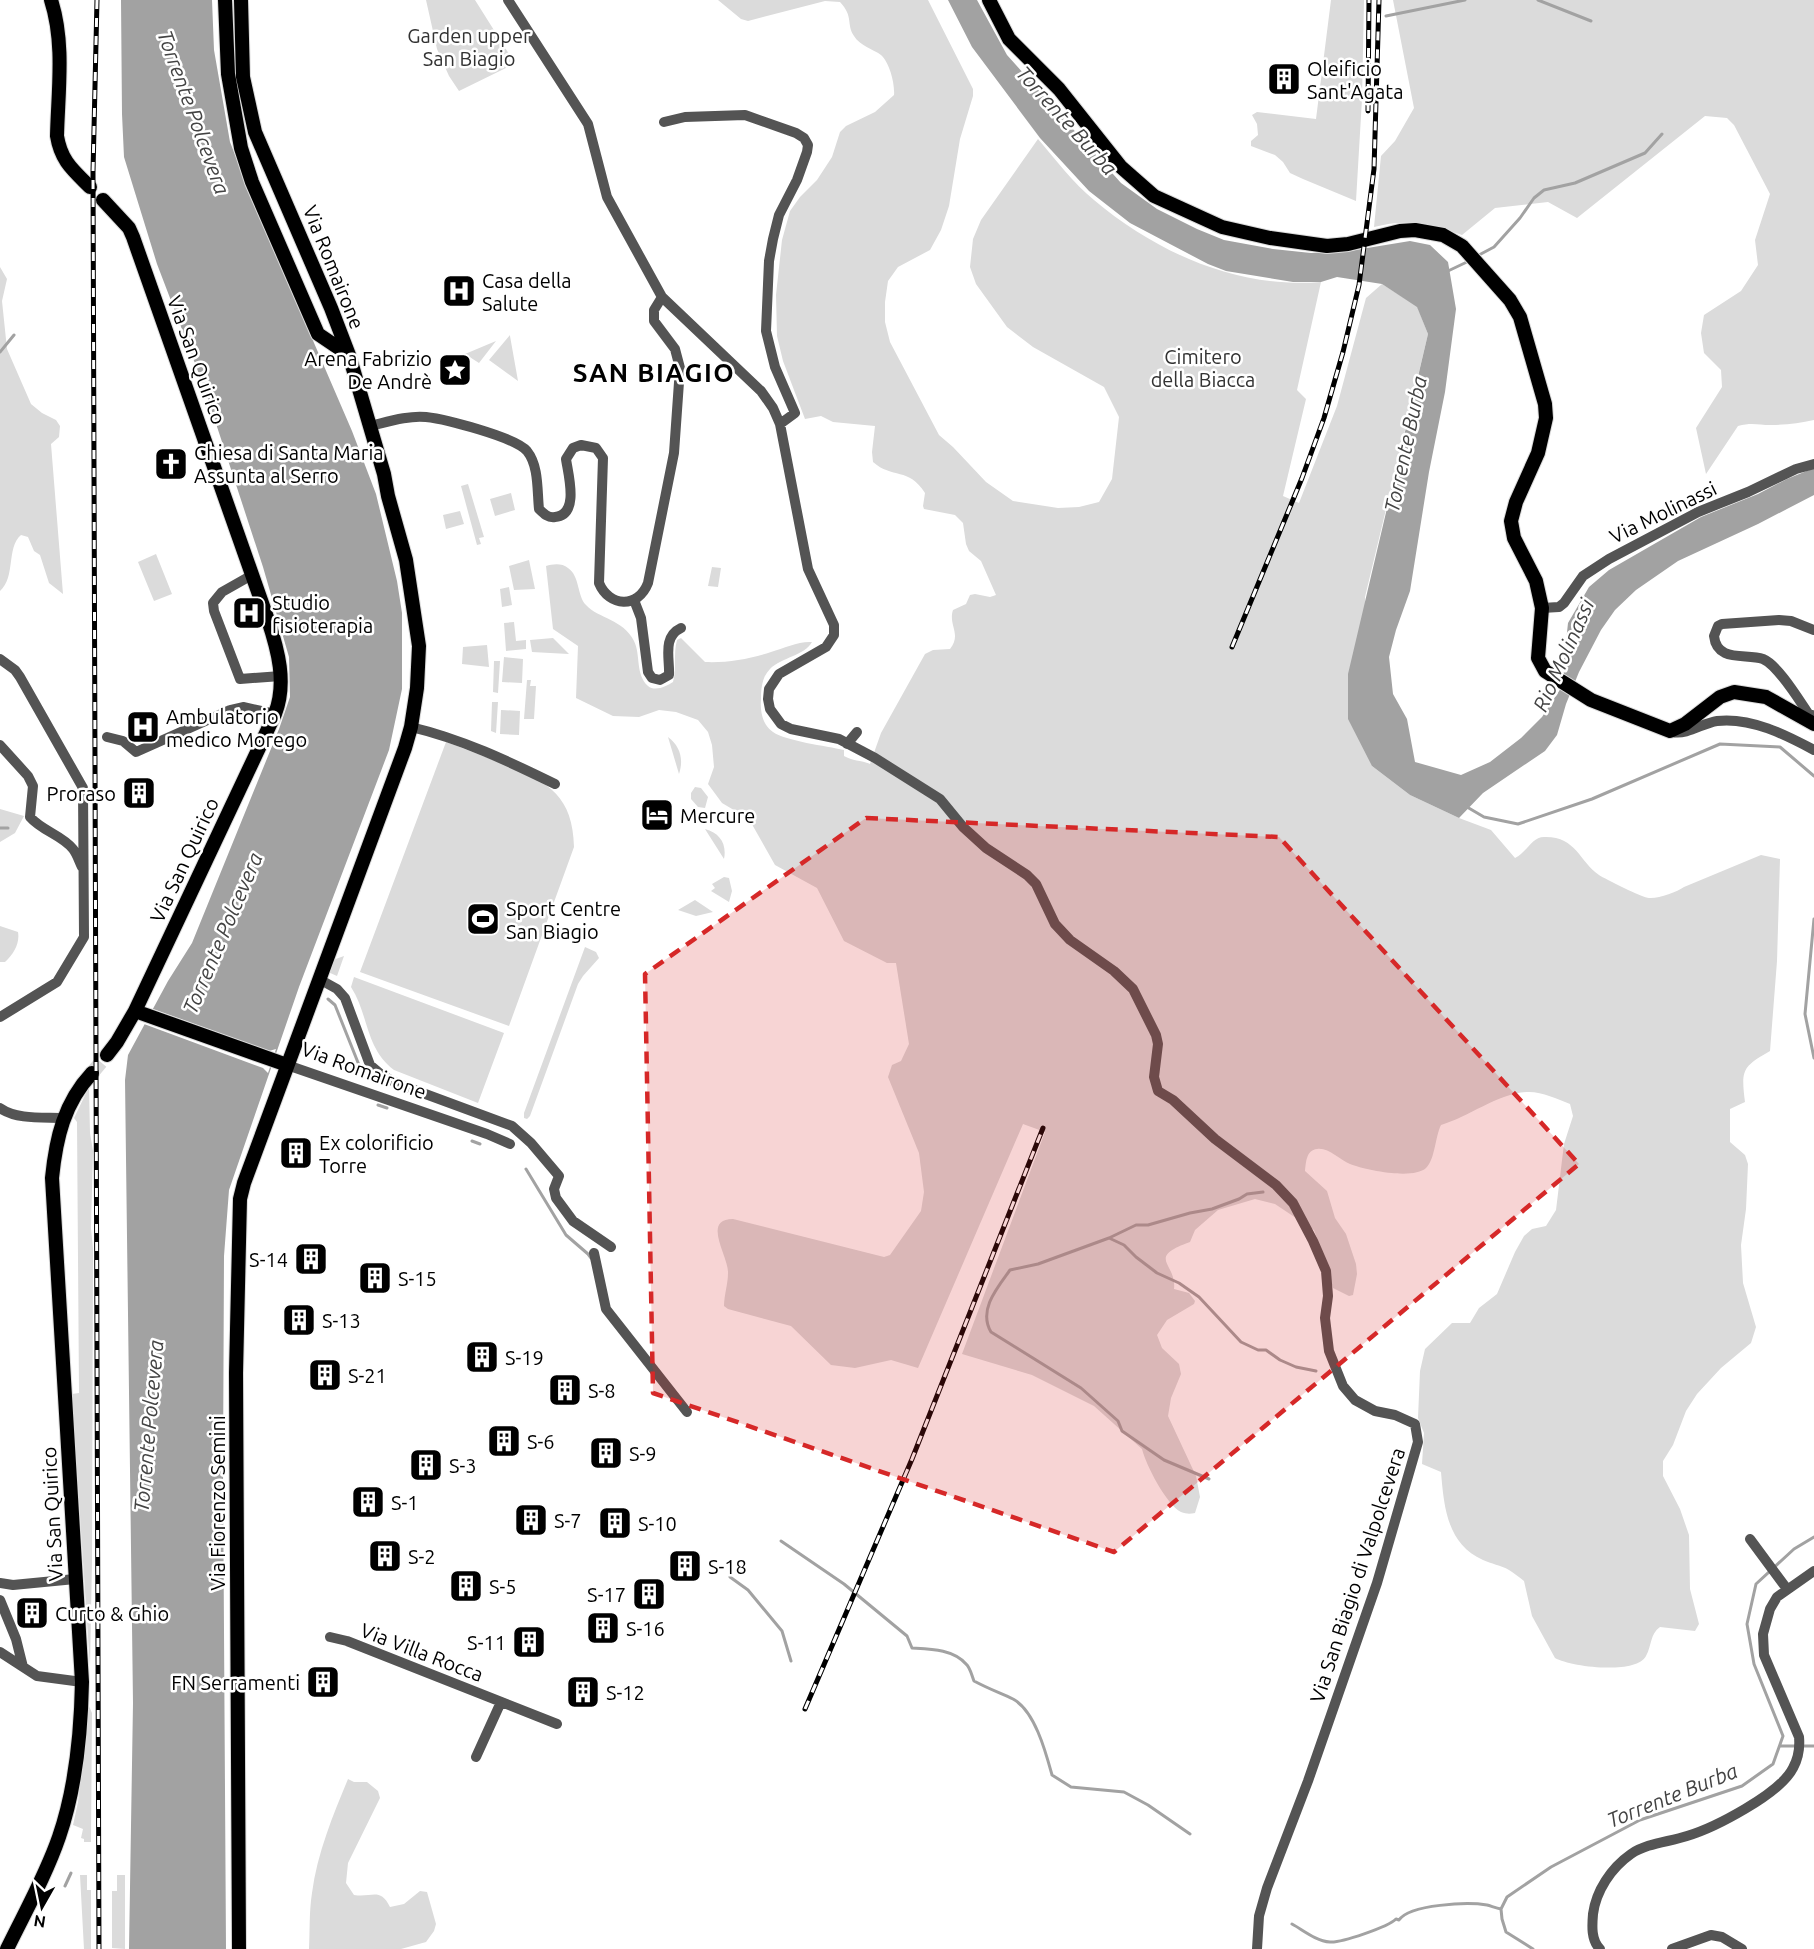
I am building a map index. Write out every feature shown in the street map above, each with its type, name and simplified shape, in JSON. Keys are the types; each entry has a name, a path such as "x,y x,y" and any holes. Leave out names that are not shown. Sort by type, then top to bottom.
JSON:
{"main road":[{"path":"51,0 57,17 59,46 57,136 59,149 63,159 90,187"},
{"path":"225,0 228,74 241,148 252,182 318,334 349,355"},
{"name":"Via Romairone","path":"241,0 243,77 255,132 349,355 406,560 419,646 417,688 411,727 287,1065"},
{"path":"989,0 1009,39 1059,89 1121,167 1154,196 1222,227 1270,238 1327,246 1348,244 1400,231 1425,231 1452,239 1470,254 1510,300 1520,317 1545,404 1546,418 1538,453 1516,502 1511,521 1514,538 1536,581 1542,608 1538,658 1545,671 1591,700 1670,731 1685,724 1720,697 1734,692 1766,697 1810,718"},
{"name":"Via San Quirico","path":"103,200 129,228 133,237 276,642 281,676 275,714 135,1011 107,1055"},
{"path":"135,1011 287,1065"},
{"name":"Via Fiorenzo Semini","path":"239,1949 236,1373 238,1214 244,1183 287,1065"},
{"name":"Via San Quirico","path":"7,1949 54,1850 65,1819 75,1767 82,1682 52,1196 54,1162 63,1118 74,1095 92,1073"}],"street":[{"name":"Via San Biagio di Valpolcevera","path":"508,0 588,124 607,197 662,297 761,391 773,408 780,424 808,569 834,625 834,635 826,648 779,674 773,681 768,699 770,709 781,724 791,729 839,739 875,758 940,800 987,848 1027,875 1036,884 1055,924 1070,940 1114,971 1133,989 1156,1035 1158,1044 1154,1077 1158,1091 1173,1100 1215,1139 1276,1185 1293,1203 1326,1271 1328,1296 1325,1318 1329,1351 1343,1386 1355,1400 1375,1411 1395,1415 1415,1424 1418,1442 1377,1583 1267,1888 1259,1916 1257,1949"},
{"path":"664,122 685,117 745,116 796,133 804,138 808,145 797,180 779,215 770,261 766,331 775,367 795,413 780,424"},
{"path":"370,426 424,417 499,435 518,442 526,450 534,466 539,509 554,518 565,514 570,506 566,459 569,452 581,445 596,448 603,458 598,583 602,591 612,599 626,602 633,600 643,593 648,583 674,453 680,364 675,349 654,321 654,310 662,297"},
{"name":"Via Molinassi","path":"1542,608 1559,607 1582,576 1609,559 1698,512 1749,492 1796,469 1814,464"},
{"path":"252,575 218,596 213,603 214,611 240,679 281,676"},
{"path":"633,600 641,618 648,672 652,678 660,680 669,675 668,645 672,633 681,628"},
{"path":"1810,718 1769,662 1754,657 1733,657 1726,654 1718,646 1714,636 1718,626 1722,624 1779,620 1791,621 1814,630"},
{"path":"0,659 15,670 20,677 83,788 84,870 84,937 57,982 0,1017"},
{"path":"107,737 123,741 136,752 230,710 243,707 275,714"},
{"path":"1670,731 1680,733 1718,721 1732,721 1783,734 1814,750"},
{"path":"411,727 445,735 555,784"},
{"path":"848,744 857,732"},
{"path":"0,745 28,776 33,786 30,817 37,825 60,838 72,849 84,870"},
{"name":"Via Romairone","path":"319,979 337,989 345,998 370,1065 383,1076 401,1085 512,1126 531,1143 559,1176 554,1190 556,1198 573,1221 611,1247"},
{"name":"Via Romairone","path":"287,1065 510,1144"},
{"path":"0,1108 15,1115 63,1118"},
{"path":"594,1253 606,1309 687,1412"},
{"path":"1750,1539 1787,1589"},
{"path":"1600,1949 1594,1941 1594,1906 1604,1882 1622,1862 1631,1854 1644,1848 1688,1836 1728,1818 1778,1785 1793,1769 1798,1756 1799,1737 1762,1647 1765,1622 1777,1597 1814,1571"},
{"path":"0,1583 13,1585 75,1579"},
{"path":"1,1604 16,1639 23,1667"},
{"name":"Via Villa Rocca","path":"330,1637 347,1641 557,1724"},
{"path":"0,1652 37,1676 82,1682"},
{"name":"Via Villa Rocca","path":"476,1757 501,1702"},
{"path":"1672,1949 1711,1935 1718,1935 1742,1949"}],"highlighted area":[{"path":"866,818 1279,837 1579,1164 1114,1552 653,1393 645,974"}],"green space":[{"name":"Garden upper San Biagio","path":"426,0 475,0 509,54 510,66 459,91 449,76 437,49"},
{"name":"Cimitero della Biacca","path":"718,0 928,0 973,89 973,96 960,139 949,206 941,230 930,250 898,267 888,281 885,322 890,342 939,435 986,482 1013,501 1058,508 1079,507 1099,502 1112,479 1119,417 1104,387 1033,347 1007,327 976,284 970,267 973,239 981,220 1038,139 1072,179 1094,200 1144,236 1172,251 1200,264 1259,280 1290,283 1321,282 1297,390 1306,399 1283,496 1299,503 1337,406 1366,298 1382,284 1417,306 1428,334 1365,597 1372,766 1410,795 1491,830 1515,858 1536,839 1555,838 1576,850 1599,875 1649,898 1672,893 1761,855 1780,859 1777,961 1770,1051 1754,1061 1746,1070 1743,1083 1745,1102 1730,1109 1730,1142 1745,1155 1748,1164 1746,1209 1741,1245 1743,1283 1756,1327 1751,1343 1721,1368 1697,1394 1686,1411 1673,1445 1663,1461 1663,1476 1680,1509 1689,1535 1690,1589 1699,1624 1695,1631 1660,1627 1653,1636 1646,1656 1640,1662 1630,1666 1603,1668 1555,1658 1532,1616 1524,1581 1506,1568 1471,1553 1462,1544 1455,1534 1446,1511 1441,1472 1422,1464 1424,1433 1418,1418 1420,1371 1425,1349 1452,1323 1470,1323 1479,1308 1497,1294 1524,1236 1532,1229 1546,1226 1556,1210 1564,1144 1573,1116 1570,1104 1550,1096 1534,1092 1518,1093 1496,1100 1441,1125 1431,1160 1420,1172 1400,1174 1366,1169 1350,1164 1325,1150 1317,1149 1311,1152 1307,1157 1305,1171 1327,1191 1335,1218 1346,1234 1356,1264 1357,1274 1353,1295 1349,1296 1333,1288 1314,1230 1275,1204 1255,1199 1218,1210 1195,1230 1190,1242 1169,1252 1166,1262 1174,1280 1174,1289 1189,1293 1195,1301 1194,1304 1167,1320 1157,1335 1162,1348 1179,1364 1181,1374 1171,1398 1168,1416 1196,1476 1200,1497 1195,1513 1181,1512 1175,1508 1157,1484 1142,1449 1094,1406 1032,1375 962,1354 1045,1132 1023,1124 918,1368 891,1360 855,1368 831,1365 791,1326 724,1306 728,1273 718,1232 719,1225 724,1221 733,1219 884,1257 890,1255 921,1211 924,1192 919,1153 888,1077 892,1065 901,1061 909,1044 896,963 887,963 844,941 817,888 775,865 749,819 722,803 708,784 714,767 712,745 708,732 698,720 676,712 659,710 639,717 613,716 576,698 578,646 553,629 546,566 557,564 568,568 575,576 581,597 586,605 624,628 636,646 641,676 651,688 661,688 673,682 676,645 677,640 681,638 705,662 747,659 797,644 812,642 804,650 775,665 765,676 761,704 764,721 769,729 779,735 796,741 844,750 844,756 870,764 881,733 925,654 933,650 950,649 953,644 955,634 952,620 953,610 966,604 970,595 990,597 996,595 981,561 969,551 963,523 955,515 924,509 925,493 919,485 907,476 887,470 873,462 875,426 833,422 821,416 805,419 783,361 777,336 776,295 782,240 790,211 817,180 832,157 840,132 846,126 875,112 894,95 893,80 887,63 881,55 857,39 852,32 847,12 840,2 825,1 748,21 741,19"},
{"path":"1331,0 1364,0 1362,99 1356,201 1290,173 1275,155 1251,146 1251,141 1258,135 1257,124 1252,115 1257,112 1316,119"},
{"path":"1393,0 1814,0 1814,420 1782,425 1738,426 1706,474 1696,428 1722,387 1721,370 1704,353 1701,333 1704,315 1741,291 1758,265 1755,240 1770,194 1734,125 1727,118 1705,116 1577,218 1548,202 1495,208 1462,235 1418,223 1386,224 1374,227 1381,156 1395,141 1414,108"},
{"path":"0,267 7,279 2,301 7,349 31,404 56,420 60,426 59,437 51,444 63,594 49,583 40,555 34,551 28,537 21,535 14,547 8,578 0,591"},
{"path":"510,336 518,381 489,360"},
{"path":"496,341 479,363 465,354"},
{"path":"468,484 484,537 479,538 481,544 477,545 461,486"},
{"path":"511,493 515,510 495,516 490,499"},
{"path":"460,511 464,524 446,529 443,515"},
{"path":"156,554 172,594 154,601 138,562"},
{"path":"529,560 535,589 514,590 509,566"},
{"path":"712,567 721,568 718,587 708,586"},
{"path":"509,587 512,605 502,607 500,589"},
{"path":"514,622 516,641 526,640 526,649 506,651 504,623"},
{"path":"553,638 569,654 532,652 530,640"},
{"path":"487,645 489,667 462,664 463,647"},
{"path":"504,657 523,659 522,683 502,682"},
{"path":"494,661 500,661 498,693 493,692"},
{"path":"527,680 531,680 530,686 536,686 534,719 524,719"},
{"path":"492,702 498,702 496,733 491,731"},
{"path":"501,710 520,711 519,735 500,734"},
{"path":"668,737 680,753 679,774"},
{"path":"446,742 519,770 545,784 563,802 569,814 574,847 509,1026 360,972"},
{"path":"695,787 701,788 708,797 705,808 698,807 691,799 691,793"},
{"path":"0,809 24,816 15,833 0,842"},
{"path":"705,829 715,833 721,840 724,859"},
{"path":"724,877 729,878 732,891 729,902 711,891 715,888 712,884"},
{"path":"695,900 713,912 696,916 678,910"},
{"path":"0,926 18,932 16,948 5,962 0,962"},
{"path":"585,947 596,952 599,958 578,984 530,1116 527,1119 524,1118 524,1113"},
{"path":"344,956 337,976 328,972 333,960"},
{"path":"354,977 504,1033 478,1103 394,1070 385,1061 372,1041 351,987"},
{"path":"89,1087 90,1133 93,1151 90,1667 72,1394 79,1393 77,1122 74,1118"},
{"path":"88,1704 92,1713 91,1842 84,1842 81,1838 83,1829 73,1825 78,1802"},
{"path":"348,1779 354,1782 367,1782 378,1791 380,1798 348,1863 346,1883 354,1895 379,1895 390,1907 404,1904 420,1891 427,1892 436,1924 426,1942 401,1949 309,1949 314,1878 331,1821"},
{"path":"80,1875 87,1875 87,1890 91,1890 91,1949 84,1949"},
{"path":"117,1875 125,1875 125,1949 112,1948 112,1891 117,1891"}],"water":[{"name":"Torrente Polcevera","path":"121,0 212,0 214,50 230,142 352,431 376,494 397,581 402,613 402,689 389,750 299,987 229,1190 224,1256 223,1471 226,1949 129,1949 133,1703 125,1080 128,1055 168,981 192,943 279,729 290,697 289,657 263,567 204,387 157,264 124,157"},
{"path":"948,0 977,0 1007,55 1121,183 1157,209 1224,240 1273,249 1311,253 1343,252 1410,241 1430,245 1448,262 1456,309 1445,392 1429,472 1410,591 1389,657 1393,694 1407,719 1415,762 1461,775 1490,762 1521,738 1542,717 1561,688 1568,623 1589,587 1609,570 1701,517 1814,468 1814,495 1678,561 1636,590 1615,610 1601,630 1579,672 1557,735 1545,751 1483,793 1459,818 1410,795 1372,766 1348,719 1348,674 1428,334 1417,307 1382,284 1337,277 1321,282 1293,282 1226,271 1130,223 1089,191 1040,138 972,47"}],"pier":[{"path":"153,1009 269,1051 276,1049 268,1073 263,1068 144,1024"}],"waterway":[{"path":"1386,16 1465,0"},
{"path":"1538,0 1591,21"},
{"path":"1477,256 1494,247 1520,218 1534,198 1544,190 1575,183 1645,153 1662,134"},
{"path":"1448,271 1469,261"},
{"path":"0,352 14,335"},
{"name":"Torrente Burba","path":"1467,807 1484,817 1518,824 1592,799 1720,744 1780,747 1814,776"},
{"path":"0,828 8,828"},
{"name":"Torrente Burba","path":"1814,919 1805,1014 1814,1058"},
{"path":"328,999 335,1005 359,1065 367,1077"},
{"path":"378,1105 387,1108"},
{"path":"472,1141 480,1144"},
{"path":"526,1169 566,1235 591,1258"},
{"path":"1109,1238 1136,1225 1148,1225 1212,1209 1247,1194 1263,1192"},
{"path":"1209,1479 1164,1460 1122,1431 1118,1421 1081,1388 991,1332 987,1316 988,1307 1010,1270 1038,1264 1109,1238 1124,1245 1157,1273 1179,1283 1199,1297 1241,1342 1258,1350 1266,1350 1296,1367 1316,1371"},
{"name":"Torrente Burba","path":"1533,1949 1506,1932 1501,1909 1507,1897 1551,1867 1640,1820 1742,1786 1773,1764 1783,1736 1754,1664 1747,1624 1756,1584 1794,1549 1814,1537"},
{"path":"781,1541 844,1584 907,1636 912,1648 955,1655 970,1669 974,1681 1021,1705 1028,1713 1038,1733 1052,1775 1071,1787 1124,1792 1148,1805 1190,1834"},
{"path":"730,1577 748,1590 782,1631 791,1661"},
{"path":"1780,1746 1814,1746"},
{"path":"65,1886 71,1873"},
{"path":"1292,1924 1320,1940 1336,1942 1375,1930 1415,1910 1427,1907 1467,1904 1487,1905 1501,1909"}],"tunnel":[{"path":"92,1073 107,1055"}],"railway":[{"path":"97,0 93,172 99,1949"},
{"path":"1368,111 1369,0"},
{"path":"1232,647 1302,478 1324,418 1359,285 1374,169 1379,0"},
{"path":"805,1709 912,1459 1043,1128"}],"place":[{"name":"Oleificio Sant'Agata","path":"1284,79"},
{"name":"Casa della Salute","path":"459,291"},
{"name":"Arena Fabrizio De Andrè","path":"455,370"},
{"name":"Chiesa di Santa Maria Assunta al Serro","path":"171,464"},
{"name":"Studio fisioterapia","path":"249,613"},
{"name":"Ambulatorio medico Morego","path":"143,727"},
{"name":"Proraso","path":"139,793"},
{"name":"Mercure","path":"657,815"},
{"name":"Sport Centre San Biagio","path":"483,919"},
{"name":"Ex colorificio Torre","path":"296,1153"},
{"name":"S-14","path":"311,1259"},
{"name":"S-15","path":"375,1278"},
{"name":"S-13","path":"299,1320"},
{"name":"S-19","path":"482,1357"},
{"name":"S-21","path":"325,1375"},
{"name":"S-8","path":"565,1390"},
{"name":"S-6","path":"504,1441"},
{"name":"S-9","path":"606,1453"},
{"name":"S-3","path":"426,1465"},
{"name":"S-1","path":"368,1502"},
{"name":"S-7","path":"531,1520"},
{"name":"S-10","path":"615,1523"},
{"name":"S-2","path":"385,1556"},
{"name":"S-18","path":"685,1566"},
{"name":"S-5","path":"466,1586"},
{"name":"S-17","path":"649,1594"},
{"name":"Curto & Ghio","path":"32,1613"},
{"name":"S-16","path":"603,1628"},
{"name":"S-11","path":"529,1642"},
{"name":"FN Serramenti","path":"323,1682"},
{"name":"S-12","path":"583,1692"}],"district":[{"name":"SAN BIAGIO","path":"654,372"}],"water label":[{"name":"Rio Molinassi","path":"1563,655"}]}
